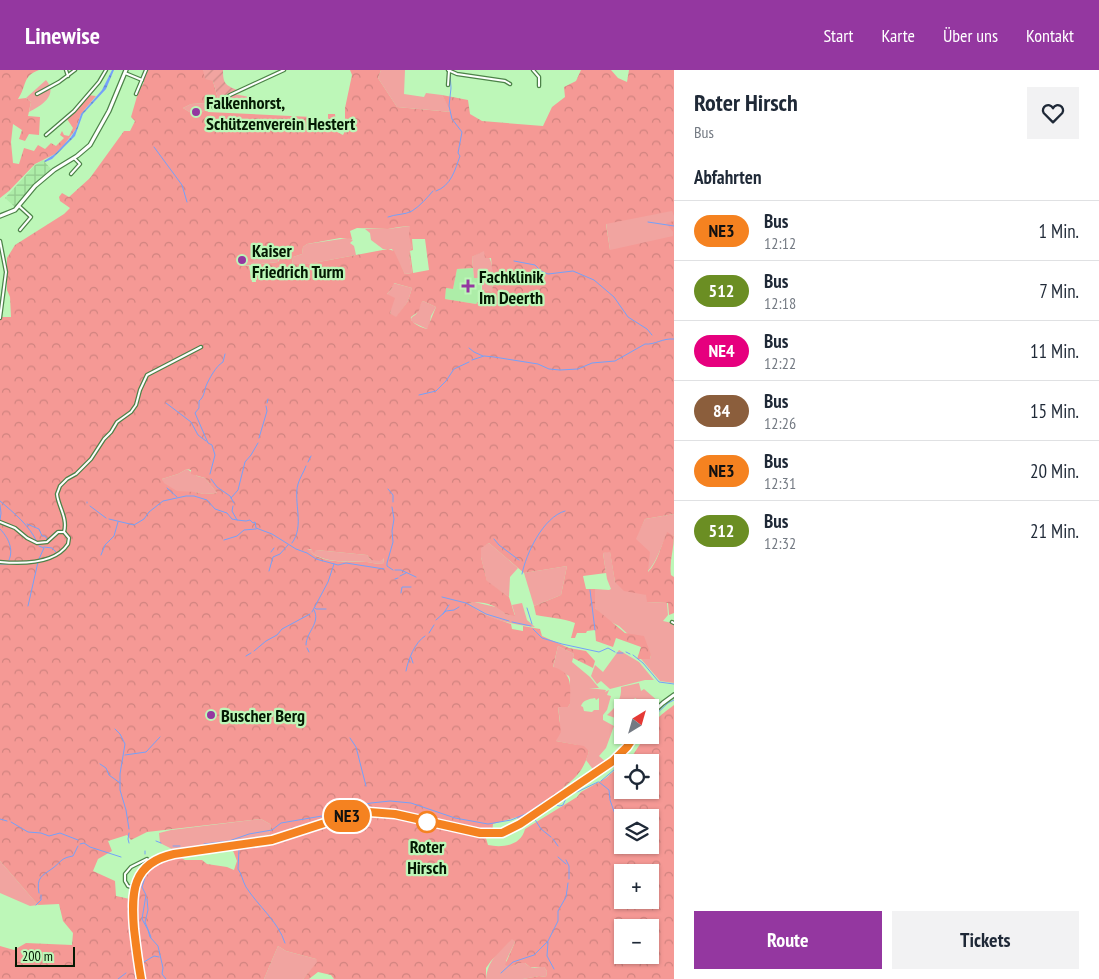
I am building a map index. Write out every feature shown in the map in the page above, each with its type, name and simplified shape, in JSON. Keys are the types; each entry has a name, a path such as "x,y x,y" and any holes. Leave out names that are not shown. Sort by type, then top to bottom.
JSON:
{"main road":[{"path":"0,216 12,212 44,178 56,168 74,158 92,142 126,72"},
{"path":"659,707 674,695"},
{"path":"141,979 132,908 134,888 138,878 149,864 167,855 272,840 354,814 378,812 489,834 510,830 617,758 628,744"}],"street":[{"path":"66,70 68,76"},
{"path":"37,94 75,70"},
{"path":"46,135 67,119 97,85 106,70"},
{"path":"136,94 146,70"},
{"path":"213,107 230,95 284,70"},
{"path":"448,85 448,70 510,84"},
{"path":"533,70 539,77 539,86"},
{"path":"126,72 142,80"},
{"path":"71,174 80,164 74,158"},
{"path":"19,206 31,217 20,230"},
{"path":"0,241 6,272 0,318"},
{"path":"64,532 66,528 62,507 57,494 60,486 86,464 117,422 131,412 147,376 201,347"},
{"path":"0,522 15,528 37,544 47,542 58,532 64,532"},
{"path":"0,562 40,561 55,556 68,544 69,538 64,532"},
{"path":"134,888 128,886 125,881 125,874 131,866 147,859"}],"shaded area":[{"path":"203,70 223,70 225,83 237,90 218,99 213,81 205,79"},
{"path":"381,70 405,70 404,94 424,97 426,93 442,95 452,112 397,107 378,78"},
{"path":"46,80 51,90 47,99 39,107 29,112 31,102 26,98"},
{"path":"234,94 255,98 253,102 233,107 219,104"},
{"name":"Falkenhorst, Schützenverein Hestert","path":"205,103 207,109 196,116 183,108 191,104"},
{"path":"43,160 51,169 33,185 15,207 5,198 35,165"},
{"path":"674,210 674,329 610,250 606,223"},
{"path":"410,226 412,247 409,253 412,273 405,274 392,249 383,249 371,240 370,233 365,229 388,229"},
{"path":"348,238 353,240 350,243 354,246 356,255 308,264 292,264 293,257 302,254 303,247 307,244"},
{"path":"281,250 278,262 243,266 238,261 241,256"},
{"path":"484,250 492,264 492,292 482,289 482,278 474,278 472,257"},
{"name":"Fachklinik Im Deerth","path":"473,268 474,278 482,278 480,299 476,304 445,299 446,288 453,289 457,269"},
{"path":"393,283 412,288 408,301 396,318 390,313 391,308 387,294 392,288"},
{"path":"423,301 436,307 427,329 412,322 411,319 417,313"},
{"path":"187,469 197,476 205,478 217,493 177,492 163,483 162,479"},
{"path":"674,514 674,536 667,533 656,559 647,572 635,539 645,519"},
{"path":"489,543 518,568 510,577 509,597 487,582 481,557 481,547"},
{"path":"306,549 367,555 371,560 384,557 383,564 327,559 313,554"},
{"path":"610,551 615,582 647,595 647,602 667,603 668,615 663,621 672,623 674,626 674,683 660,681 641,659 650,659 651,655 619,626 609,621 595,608 595,589 611,589 607,579 603,553"},
{"path":"567,566 561,595 534,606 524,573"},
{"path":"474,602 500,608 505,614 515,615 512,605 522,603 527,620 535,627 509,623 483,614 469,603"},
{"path":"558,646 574,654 572,662 590,677 599,688 589,688 606,690 605,692 609,690 607,695 611,696 607,710 603,715 603,720 614,726 606,748 599,756 607,763 595,772 586,760 589,751 577,745 556,741 560,721 558,707 568,707 570,704 569,676 553,668","holes":["599,698 599,710 592,712 584,711 581,706 583,702"]},
{"path":"619,650 639,662 654,680 645,680 610,689 601,681 597,684 591,676 595,665 603,672"},
{"path":"639,683 641,691 644,689 656,699 619,699 621,687"},
{"path":"614,708 614,718 607,715"},
{"path":"261,819 270,824 269,834 235,841 172,849 160,843 159,833 171,830"},
{"path":"0,861 38,905 30,906 0,893"},
{"path":"512,938 515,942 506,961 511,967 519,963 525,963 532,967 544,967 547,971 546,977 486,979 492,961"},
{"path":"278,946 286,951 316,959 318,962 303,979 264,979"}],"green space":[{"path":"0,70 39,70 27,78 18,99 26,98 31,102 28,116 40,117 39,135 29,134 25,141 19,139 22,130 13,124 11,142 13,163 19,164 24,148 34,151 38,145 45,149 51,143 56,146 64,138 60,135 62,131 64,135 69,136 73,128 67,119 88,95 96,96 81,114 76,129 64,145 55,154 35,164 0,198"},
{"path":"147,70 203,70 213,81 218,99 206,103 208,112 312,117 328,127 328,114 335,114 337,132 343,135 348,125 345,122 345,108 352,75 350,70 381,70 378,78 397,107 451,112 442,95 468,100 470,114 482,121 543,126 552,107 565,97 564,87 576,81 581,70 611,70 618,78 627,82 629,70 674,70 674,216 672,211 606,224 610,250 673,236 673,232 666,223 674,221 674,514 645,519 636,539 650,552 648,572 657,558 667,532 674,536 671,575 674,577 674,613 669,615 668,603 647,602 646,595 624,591 615,582 610,552 603,553 606,573 583,576 586,589 595,589 595,608 625,633 644,636 651,655 650,659 637,659 641,647 616,638 613,647 596,641 595,630 577,633 575,638 571,638 575,623 536,615 534,606 561,595 567,566 524,573 489,543 481,548 481,557 487,581 509,597 515,616 505,614 498,608 488,604 469,603 483,614 511,624 512,629 523,631 523,626 540,629 542,636 569,648 586,651 595,661 593,668 573,658 574,654 558,646 553,667 565,673 568,677 570,704 568,707 558,707 561,732 556,741 584,746 589,751 580,772 563,788 564,793 519,823 517,817 493,824 492,833 396,812 370,811 347,814 271,839 192,850 191,846 235,841 269,834 271,827 270,824 261,819 147,832 131,840 127,835 108,841 112,851 98,859 93,871 115,881 116,896 130,899 139,979 0,979 0,946 14,950 26,943 72,945 73,933 63,921 59,904 38,905 0,861 0,317 11,317 10,297 7,290 7,258 15,245 64,214 70,208 60,201 59,197 62,193 69,197 90,178 124,131 130,131 135,121 131,117 140,86 144,82 142,81","holes":["205,103 207,109 196,116 183,108 191,104","410,226 409,236 412,247 409,253 412,273 405,274 394,251 388,249 308,264 292,264 293,257 302,254 303,247 307,244 340,238 352,239 350,231 357,228 388,229","412,239 425,239 429,270 413,273 410,251 413,250","281,250 281,257 278,262 255,265 256,282 252,282 249,266 243,266 238,261 241,256 246,261 253,262 257,253","484,251 485,258 491,258 492,292 482,289 480,299 476,304 445,299 446,288 453,289 457,269 473,268 472,257","394,283 412,288 408,301 396,317 390,313 395,298 387,294","423,301 436,307 427,329 417,325 411,319 418,312","187,469 191,470 191,474 205,478 217,493 204,494 177,491 164,483 162,479","307,549 311,549 314,553 316,550 367,555 371,560 380,561 384,558 383,564 320,558"]},
{"path":"674,705 674,979 523,979 539,976 546,977 547,971 544,967 530,967 525,963 519,963 511,967 505,965 515,942 512,939 486,968 486,979 334,979 331,975 318,972 309,979 303,979 317,962 316,959 286,951 278,946 264,979 143,979 133,903 135,887 145,870 161,858 180,857 185,860 202,860 207,864 234,870 237,861 232,848 277,841 341,819 374,813 393,814 426,824 485,835 488,845 505,846 520,839 525,829 577,797 581,792 606,778 614,771 614,799 659,799 659,754 634,754 640,744 659,744 659,717"}],"water":[{"path":"112,70 114,70 106,89 83,114 75,136 52,159 45,162 71,137 81,114 102,90"}],"waterway":[{"path":"436,191 449,181 460,156 458,153 462,132 452,119 449,106 450,73"},
{"path":"154,147 182,185 187,202"},
{"path":"388,217 412,211 433,191"},
{"path":"648,222 674,226"},
{"path":"0,247 2,255"},
{"path":"514,261 535,265 541,271 548,274 573,271 594,280 614,297 628,317 647,329 652,335"},
{"path":"2,291 4,279"},
{"path":"1,298 2,294"},
{"path":"472,360 484,356 538,364 549,369 578,369 592,363 615,361 645,344 674,339"},
{"path":"469,348 483,356"},
{"path":"210,474 215,455 212,445 208,443 195,413 199,408 199,401 209,380 223,362 225,354"},
{"path":"419,395 436,391 454,369 469,362"},
{"path":"267,403 268,399"},
{"path":"166,403 191,422 198,435 206,441"},
{"path":"259,438 267,411 266,406"},
{"path":"231,498 238,490 245,462 258,443"},
{"path":"308,462 311,456"},
{"path":"292,543 298,529 298,484 306,466"},
{"path":"211,479 217,487 230,496 234,503"},
{"path":"167,488 177,497"},
{"path":"388,489 393,495 393,502"},
{"path":"109,519 134,525 144,519 149,512 163,501 194,496 207,500 215,509 227,513 232,519 237,520"},
{"path":"0,501 16,515 37,542"},
{"path":"0,505 0,520"},
{"path":"90,506 106,518"},
{"path":"233,506 232,511 237,520 255,522 256,528 272,534 316,559 338,565 346,563 384,569"},
{"path":"392,507 394,519 393,542 387,566 393,570"},
{"path":"522,574 527,557 543,528 557,515 565,511"},
{"path":"101,555 105,545 114,536 118,522"},
{"path":"27,524 39,529 42,536 45,536 47,539"},
{"path":"0,529 9,543 11,552 9,560"},
{"path":"224,540 237,536 244,530 256,529"},
{"path":"494,539 519,560"},
{"path":"269,571 273,557 280,554 288,545"},
{"path":"39,546 44,548 39,559"},
{"path":"44,547 52,548 56,552"},
{"path":"271,552 274,548"},
{"path":"28,606 38,562"},
{"path":"0,564 8,564"},
{"path":"312,612 328,582 334,564"},
{"path":"395,570 401,570 416,577"},
{"path":"400,576 406,573"},
{"path":"401,593 402,587 411,587"},
{"path":"590,590 595,630"},
{"path":"442,597 466,603 486,614 509,621"},
{"path":"443,614 449,605"},
{"path":"436,620 446,611 459,607"},
{"path":"315,608 326,609"},
{"path":"527,608 532,624"},
{"path":"306,645 316,619 314,610"},
{"path":"254,651 277,635 282,629 310,614"},
{"path":"512,622 531,626"},
{"path":"429,633 434,625"},
{"path":"533,629 542,638 562,644 599,652 608,648 615,652"},
{"path":"406,671 412,652 418,642 425,636"},
{"path":"307,648 309,652"},
{"path":"626,652 630,654"},
{"path":"246,656 251,653"},
{"path":"617,653 623,653"},
{"path":"633,655 643,663 659,682 674,684"},
{"path":"411,657 413,663"},
{"path":"659,711 674,700"},
{"path":"115,729 125,744 120,774 120,790 129,829"},
{"path":"125,755 146,752 160,737"},
{"path":"350,738 356,747 366,786"},
{"path":"630,748 633,744"},
{"path":"100,764 106,768 109,775 120,783"},
{"path":"601,781 614,770"},
{"path":"577,792 598,782"},
{"path":"599,782 609,790 614,811"},
{"path":"555,805 563,805 570,794"},
{"path":"204,844 229,841 249,834 272,830 281,823 322,816 339,809 371,803 390,801 411,803 455,818 488,824 511,820 528,813 543,802 550,801"},
{"path":"534,818 541,829 551,837"},
{"path":"0,819 7,821"},
{"path":"11,822 28,832 49,836 60,833 78,840"},
{"path":"129,833 129,843"},
{"path":"553,839 558,846"},
{"path":"156,841 161,843"},
{"path":"80,844 84,843 90,847 121,857"},
{"path":"39,893 38,883 43,875 64,859 73,856 78,846"},
{"path":"173,846 180,846"},
{"path":"239,849 238,869 245,884 278,928 285,943"},
{"path":"558,857 566,864"},
{"path":"566,860 569,866 569,879"},
{"path":"147,871 142,887 146,895 142,919 150,937 158,946 163,968 162,974 166,979"},
{"path":"501,973 513,962 534,955 548,941 558,921 558,911 566,897 568,883"},
{"path":"36,905 41,900 41,895"},
{"path":"147,899 148,910 145,922 151,937"},
{"path":"548,942 547,956 554,969"},
{"path":"144,962 154,956 159,957"},
{"path":"118,979 126,973"}],"bus line":[{"name":"NE3","path":"141,979 133,918 133,892 135,882 141,873 149,864 161,857 272,840 354,814 369,812 386,812 480,833 502,833 520,824 613,761 629,744"}],"place":[{"name":"Falkenhorst, Schützenverein Hestert","path":"196,112"},
{"name":"Kaiser Friedrich Turm","path":"242,260"},
{"name":"Fachklinik Im Deerth","path":"468,286"},
{"name":"Buscher Berg","path":"211,715"},
{"name":"Roter Hirsch","path":"427,822"}]}
